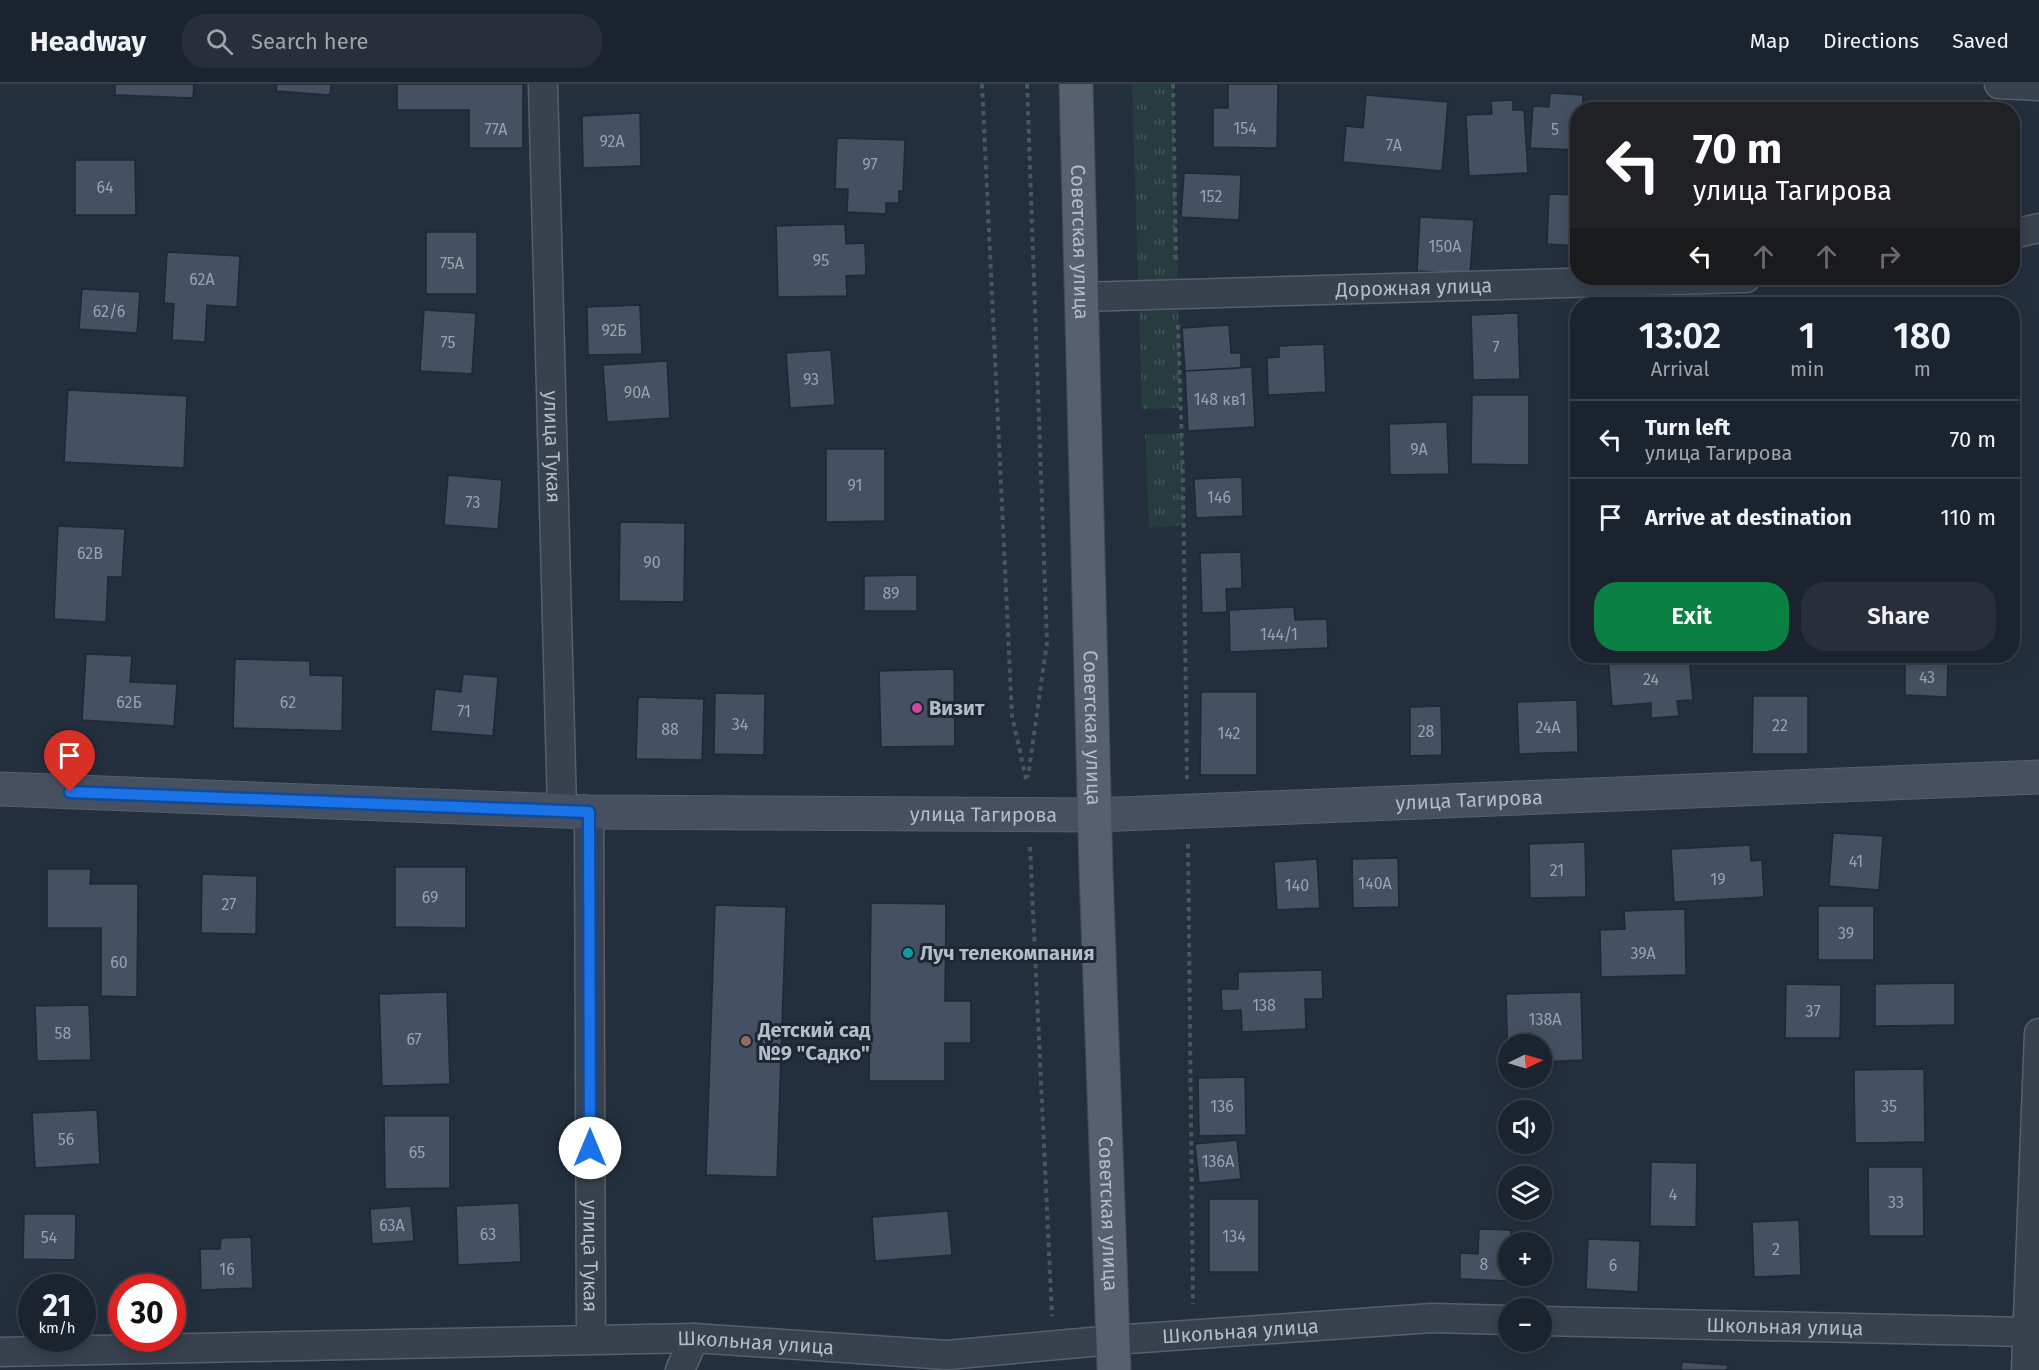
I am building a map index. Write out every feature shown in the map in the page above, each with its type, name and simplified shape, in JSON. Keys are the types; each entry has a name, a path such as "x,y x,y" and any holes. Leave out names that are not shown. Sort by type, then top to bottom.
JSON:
{"main road":[{"name":"Советская улица","path":"1076,84 1095,815 1113,1355"}],"street":[{"name":"улица Тукая","path":"543,84 575,811 591,1339"},
{"path":"1999,84 2039,86"},
{"path":"2020,232 2039,228"},
{"name":"Дорожная улица","path":"1081,297 1570,283"},
{"name":"улица Тагирова","path":"0,789 575,811 1095,815 2039,777"},
{"path":"2026,1370 2039,1033"},
{"name":"Школьная улица","path":"0,1352 694,1338 947,1355 1054,1346 1113,1355 1193,1335 1432,1318 1498,1320"},
{"name":"Школьная улица","path":"1552,1321 2027,1332"},
{"path":"680,1370 694,1338"}],"path":[{"path":"982,84 1012,716 1027,780 1054,1346"},
{"path":"1027,84 1047,642 1027,780"},
{"path":"1173,84 1184,490 1193,1335"}],"green space":[{"path":"1132,84 1173,84 1181,408 1142,409"},
{"path":"1182,433 1184,525 1149,528 1145,434"}],"building":[{"path":"115,84 194,84 193,98 115,95"},
{"path":"277,84 331,84 330,95 276,91"},
{"path":"397,84 523,84 523,148 469,148 469,110 397,110"},
{"path":"1228,84 1278,84 1277,148 1213,147 1213,108 1228,108"},
{"path":"1550,93 1583,95 1583,102 1570,102 1570,150 1530,148 1533,106 1549,107"},
{"path":"1366,95 1448,102 1442,171 1343,162 1346,126 1363,128"},
{"path":"1513,100 1513,110 1524,110 1528,173 1469,176 1466,115 1492,114 1491,101"},
{"path":"640,113 641,166 583,168 582,116"},
{"path":"837,138 905,140 903,191 899,191 899,203 886,203 886,214 847,212 848,189 835,189"},
{"path":"75,160 135,160 136,215 75,215"},
{"path":"1184,173 1241,175 1239,220 1181,217"},
{"path":"1549,194 1570,195 1570,245 1547,244"},
{"path":"1420,217 1474,220 1470,274 1417,271"},
{"path":"845,224 846,244 865,243 866,275 846,276 847,296 778,297 776,226"},
{"path":"426,232 477,232 477,294 426,294"},
{"path":"167,252 240,256 237,307 207,305 205,342 172,340 174,304 164,303"},
{"path":"82,289 140,292 137,333 79,329"},
{"path":"640,305 642,354 588,355 587,307"},
{"path":"424,310 476,313 472,374 420,371"},
{"path":"1518,313 1520,379 1473,380 1471,315"},
{"path":"1229,325 1231,353 1241,353 1241,368 1185,371 1182,328"},
{"path":"1324,344 1326,392 1268,395 1267,358 1279,357 1279,346"},
{"path":"831,350 835,405 790,408 786,353"},
{"path":"667,361 670,418 607,422 603,365"},
{"path":"1252,367 1255,427 1188,431 1185,371"},
{"path":"68,390 187,396 184,468 64,462"},
{"path":"1472,395 1529,395 1529,465 1471,464"},
{"path":"1447,422 1449,474 1390,475 1389,424"},
{"path":"826,449 885,449 885,521 826,522"},
{"path":"448,475 502,480 498,529 444,525"},
{"path":"1242,477 1243,516 1196,518 1194,479"},
{"path":"620,522 685,523 684,602 619,601"},
{"path":"58,526 125,529 122,577 108,577 106,622 54,619"},
{"path":"1241,552 1242,588 1226,589 1227,612 1202,613 1200,553"},
{"path":"917,575 917,611 864,611 864,576"},
{"path":"1294,607 1295,620 1327,619 1328,648 1230,652 1229,610"},
{"path":"86,654 132,656 130,682 177,684 174,726 82,720"},
{"path":"235,659 310,661 310,675 343,676 342,731 233,728"},
{"path":"1608,663 1690,663 1693,700 1677,701 1679,716 1651,718 1651,703 1612,706"},
{"path":"1905,663 1948,663 1947,697 1905,695"},
{"name":"Визит","path":"954,669 955,746 881,747 879,671"},
{"path":"463,674 498,677 493,736 431,731 435,689 461,692"},
{"path":"1201,692 1257,692 1257,775 1200,775"},
{"path":"715,693 765,694 764,755 714,754"},
{"path":"1753,696 1808,696 1808,754 1752,754"},
{"path":"638,697 704,699 702,760 636,759"},
{"path":"1577,700 1578,752 1519,754 1517,702"},
{"path":"1441,706 1442,755 1410,756 1410,707"},
{"path":"1833,833 1883,836 1879,890 1829,886"},
{"path":"1585,842 1586,897 1530,898 1529,844"},
{"path":"1750,845 1751,861 1762,860 1764,897 1674,902 1671,849"},
{"path":"1398,858 1399,907 1353,908 1352,859"},
{"path":"1317,859 1320,908 1277,910 1274,862"},
{"path":"395,867 466,867 466,928 395,927"},
{"path":"47,869 91,869 90,884 138,884 137,997 101,996 101,928 47,928"},
{"path":"202,874 257,876 256,934 201,933"},
{"name":"Луч телекомпания","path":"871,903 946,904 945,1001 971,1001 971,1043 945,1043 945,1081 869,1081"},
{"name":"Детский сад №9 \"Садко\"","path":"715,905 786,907 777,1177 706,1175"},
{"path":"1818,906 1874,906 1874,960 1818,960"},
{"path":"1685,909 1686,975 1601,977 1600,930 1625,929 1624,911"},
{"path":"1322,970 1323,999 1305,999 1306,1029 1242,1032 1241,1010 1222,1011 1221,989 1238,989 1238,972"},
{"path":"1955,983 1955,1025 1875,1026 1875,984"},
{"path":"1786,984 1841,985 1840,1038 1785,1038"},
{"path":"447,992 450,1084 382,1086 379,994"},
{"path":"1581,992 1583,1060 1552,1062 1552,1034 1507,1034 1506,994"},
{"path":"89,1005 91,1060 37,1061 35,1006"},
{"path":"1924,1069 1925,1142 1855,1143 1854,1070"},
{"path":"1245,1077 1246,1135 1199,1136 1198,1078"},
{"path":"97,1110 100,1164 35,1168 32,1113"},
{"path":"384,1116 450,1116 450,1188 385,1189"},
{"path":"1237,1140 1241,1179 1199,1183 1195,1144"},
{"path":"1651,1162 1697,1163 1696,1227 1650,1226"},
{"path":"1868,1167 1923,1167 1924,1236 1869,1236"},
{"path":"1209,1199 1259,1199 1259,1272 1209,1272"},
{"path":"519,1203 521,1262 458,1265 456,1206"},
{"path":"411,1206 414,1241 372,1244 370,1209"},
{"path":"948,1211 952,1255 875,1261 872,1217"},
{"path":"24,1214 76,1214 75,1260 23,1259"},
{"path":"1799,1220 1801,1275 1754,1277 1752,1222"},
{"path":"1479,1229 1511,1230 1511,1232 1498,1232 1498,1281 1460,1279 1460,1253 1478,1254"},
{"path":"251,1237 253,1288 201,1290 200,1249 220,1249 221,1238"},
{"path":"1588,1239 1640,1241 1638,1292 1586,1289"},
{"path":"1682,1362 1728,1365 1727,1370 1681,1370"}],"place":[{"name":"Визит","path":"917,708"},
{"name":"Луч телекомпания","path":"908,953"},
{"name":"Детский сад №9 \"Садко\"","path":"746,1041"}],"route":[{"path":"70,792 589,812 590,1148"}]}
